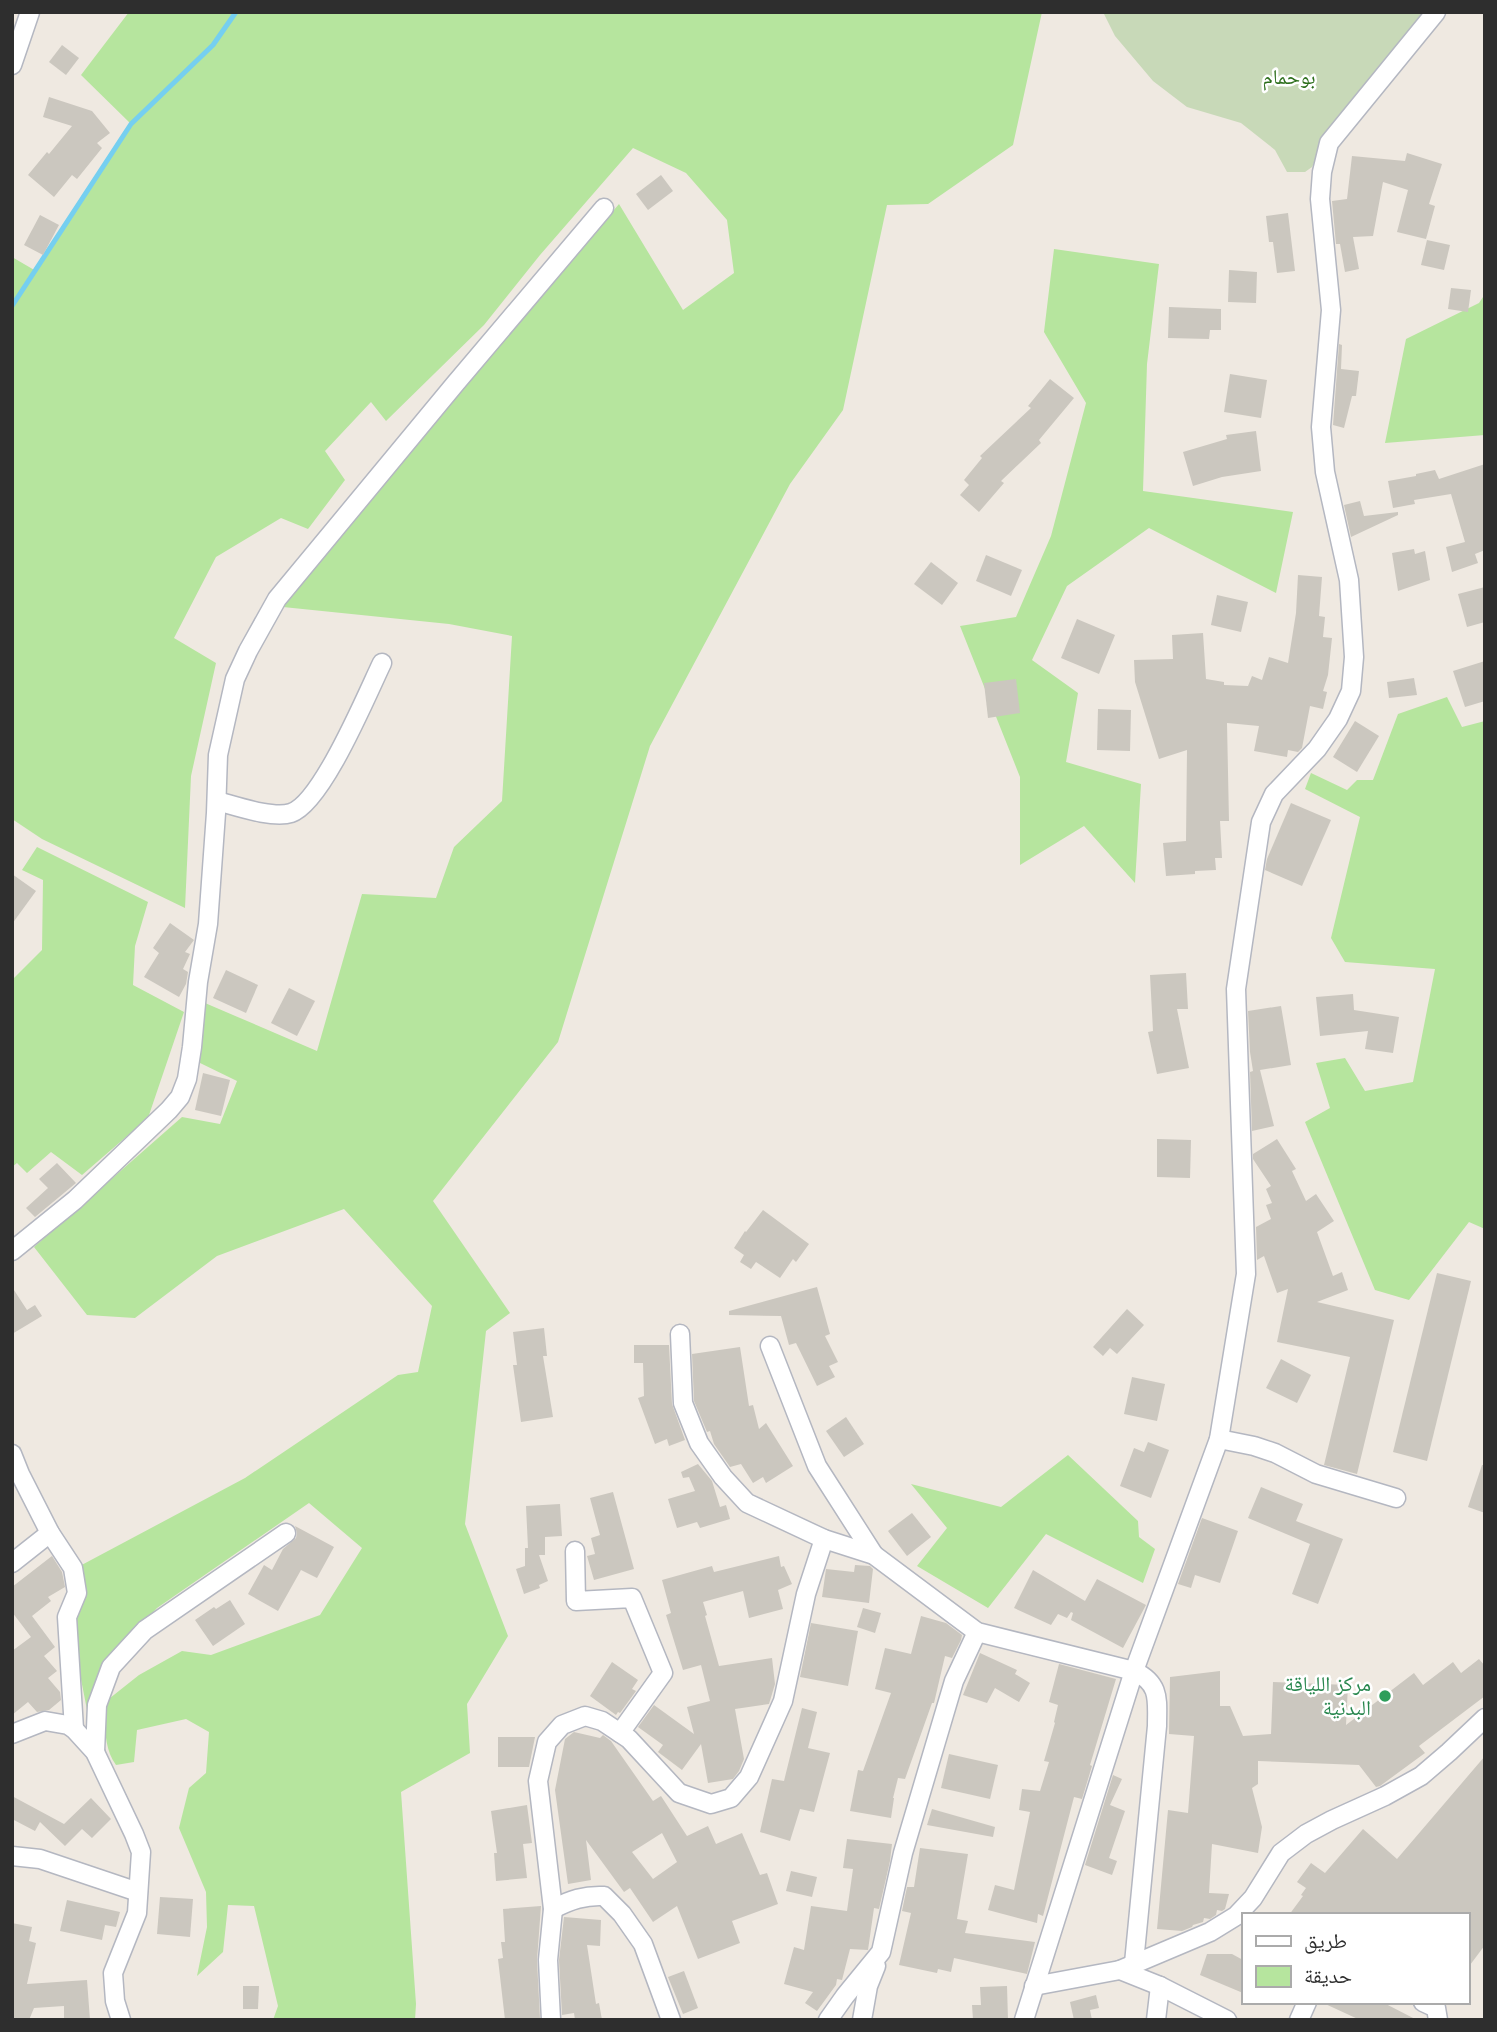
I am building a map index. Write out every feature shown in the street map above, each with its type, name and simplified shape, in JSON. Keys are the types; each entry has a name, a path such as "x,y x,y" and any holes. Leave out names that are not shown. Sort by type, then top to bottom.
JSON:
{"street":[{"path":"12,65 30,12"},
{"path":"1024,2020 1134,1671 1219,1439 1245,1274 1237,989 1261,822 1274,794 1317,749 1338,719 1352,691 1354,657 1349,580 1325,472 1321,427 1331,310 1320,199 1322,172 1329,143 1436,12"},
{"path":"12,1251 75,1200 180,1097 187,1079 198,982 208,924 218,755 235,679 277,599 604,208"},
{"path":"217,802 275,814 290,813 303,806 318,788 352,729 382,663"},
{"path":"680,1334 683,1404 699,1443 723,1477 747,1503 824,1539 874,1555 977,1632 1134,1671 1146,1677 1157,1692 1157,1726 1127,1966"},
{"path":"770,1346 817,1466 874,1555"},
{"path":"1219,1439 1254,1446 1275,1453 1316,1474 1396,1498"},
{"path":"12,1454 50,1533 73,1568 77,1593 67,1617 74,1729"},
{"path":"12,1563 50,1533"},
{"path":"95,1752 97,1705 111,1667 145,1630 286,1533"},
{"path":"551,2020 548,1960 553,1909 538,1781 547,1742 562,1726 585,1716 602,1721 629,1739 679,1793 711,1804 731,1798 749,1777 783,1701 806,1594 824,1539"},
{"path":"575,1551 576,1601 632,1598 663,1673 620,1733"},
{"path":"862,2020 868,1986 881,1952 903,1853 954,1681 977,1632"},
{"path":"1034,1986 1127,1966 1210,1931 1236,1916 1253,1898 1282,1853 1289,1847 1332,1820 1421,1776 1485,1718"},
{"path":"12,1734 45,1721 68,1725 74,1729 95,1752 141,1852 137,1913 113,1973 115,2001 121,2020"},
{"path":"12,1856 40,1859 138,1892"},
{"path":"553,1909 570,1900 590,1895 604,1896 622,1914 643,1944 671,2020"},
{"path":"828,2020 881,1952"},
{"path":"1127,1966 1227,2020"},
{"path":"1156,2020 1160,1986"},
{"path":"1299,2020 1306,2004"},
{"path":"1427,2004 1436,2008 1438,2020"}],"green space":[{"path":"129,12 1042,12 1013,145 928,204 887,205 843,410 790,484 650,746 558,1042 433,1201 510,1313 486,1331 465,1524 508,1636 467,1704 470,1753 401,1792 415,2020 273,2020 278,2006 254,1906 228,1905 223,1952 197,1976 207,1927 206,1892 179,1828 189,1788 206,1773 209,1732 186,1719 137,1730 134,1762 116,1765 109,1751 106,1735 105,1702 139,1675 182,1651 211,1655 320,1615 362,1548 309,1503 157,1608 127,1641 91,1730 76,1654 76,1568 245,1478 398,1375 418,1372 432,1306 344,1209 217,1256 135,1318 87,1315 34,1247 182,1117 220,1124 237,1081 198,1062 205,1003 317,1051 362,894 436,898 454,847 502,801 512,636 449,624 283,607 442,412 619,204 683,310 734,273 727,220 686,173 633,148 540,255 484,325 386,421 371,402 325,451 345,480 308,529 281,518 216,557 174,638 216,663 191,776 185,908 42,839 12,819 12,257 36,271 131,124 81,75"},
{"name":"بوحمام","path":"1103,12 1425,12 1335,123 1312,167 1305,172 1287,172 1275,150 1241,123 1187,107 1153,81 1115,36"},
{"path":"1054,249 1159,264 1147,364 1143,491 1293,512 1276,593 1149,528 1067,586 1032,660 1078,693 1066,762 1141,784 1135,883 1084,826 1020,865 1020,777 960,626 1016,617 1051,536 1086,403 1044,332"},
{"path":"1485,294 1485,435 1385,443 1406,339 1479,303"},
{"path":"1447,697 1462,727 1485,721 1485,1229 1469,1222 1409,1300 1375,1290 1305,1122 1330,1108 1316,1063 1345,1058 1365,1091 1413,1082 1435,969 1345,962 1331,938 1360,817 1305,789 1311,773 1347,790 1357,780 1373,780 1398,714"},
{"path":"37,847 148,902 135,946 133,985 184,1012 148,1118 82,1175 51,1152 27,1173 17,1163 12,1167 12,980 42,950 43,880 22,870"},
{"path":"1068,1455 1138,1521 1139,1537 1155,1549 1143,1583 1046,1534 988,1608 917,1566 947,1528 911,1484 1001,1507"}],"building":[{"path":"62,45 79,58 66,75 49,62"},
{"path":"49,97 92,111 110,133 97,143 102,148 77,179 72,175 54,197 28,175 72,126 43,117"},
{"path":"1407,153 1442,164 1429,204 1435,206 1426,239 1397,232 1408,190 1383,182 1373,236 1353,237 1359,269 1345,272 1340,244 1336,244 1332,201 1347,199 1352,156 1405,161"},
{"path":"661,175 673,191 648,210 636,194"},
{"path":"1288,213 1295,271 1277,273 1266,216"},
{"path":"40,215 59,225 43,255 24,245"},
{"path":"1427,240 1450,245 1444,270 1421,265"},
{"path":"1229,270 1257,272 1256,303 1228,302"},
{"path":"1451,288 1471,290 1468,312 1448,309"},
{"path":"1169,307 1221,309 1221,330 1210,330 1209,339 1168,338"},
{"path":"1339,344 1342,345 1341,369 1359,371 1356,396 1352,396 1344,428 1333,425"},
{"path":"1230,374 1267,380 1261,418 1224,412"},
{"path":"1050,379 1074,398 1039,440 1041,443 1001,481 1004,483 979,512 960,495 969,485 964,480 982,458 980,456 1031,408 1028,406"},
{"path":"1256,431 1261,471 1222,477 1193,486 1183,452 1227,439 1226,435"},
{"path":"1485,464 1485,550 1475,554 1478,563 1452,572 1446,547 1465,542 1451,494 1414,500 1415,504 1393,508 1388,481 1435,470 1439,479"},
{"path":"1360,501 1364,516 1398,512 1398,515 1351,537 1344,505"},
{"path":"1414,549 1415,554 1425,551 1430,580 1398,591 1392,553"},
{"path":"986,555 1022,570 1011,596 976,581"},
{"path":"931,562 958,583 942,605 914,584"},
{"path":"1298,575 1322,577 1319,616 1325,617 1323,637 1332,638 1328,675 1323,691 1327,692 1323,709 1310,706 1302,748 1298,752 1288,750 1287,757 1254,751 1259,726 1227,723 1229,821 1220,821 1222,858 1215,858 1216,870 1166,876 1163,843 1186,841 1187,750 1159,759 1135,682 1134,660 1173,659 1172,635 1203,633 1206,679 1224,682 1224,685 1248,686 1252,676 1262,680 1269,657 1288,663 1296,613"},
{"path":"1485,587 1485,622 1467,627 1458,594"},
{"path":"1217,595 1248,602 1241,632 1211,625"},
{"path":"1077,619 1115,635 1099,674 1061,658"},
{"path":"1485,661 1485,701 1465,707 1453,671"},
{"path":"1414,678 1417,695 1389,698 1387,682"},
{"path":"1016,679 1020,713 988,718 984,683"},
{"path":"1098,709 1131,710 1130,751 1097,750"},
{"path":"1355,721 1379,736 1357,772 1333,757"},
{"path":"1291,803 1331,820 1302,886 1265,870 1267,859"},
{"path":"12,874 36,891 12,924"},
{"path":"170,923 194,940 185,952 190,954 183,969 188,972 186,984 179,997 144,977 159,953 153,948"},
{"path":"226,970 258,985 246,1013 213,998"},
{"path":"1186,973 1188,1009 1177,1009 1189,1068 1157,1074 1148,1032 1153,1031 1150,975"},
{"path":"289,988 315,1001 297,1036 271,1023"},
{"path":"1353,994 1354,1010 1399,1017 1393,1053 1365,1049 1368,1031 1320,1036 1316,997"},
{"path":"1281,1006 1291,1065 1260,1070 1274,1126 1252,1131 1250,1072 1253,1071 1248,1011"},
{"path":"203,1073 230,1080 221,1116 195,1110"},
{"path":"1157,1139 1191,1140 1190,1178 1157,1177"},
{"path":"1277,1139 1296,1169 1292,1171 1306,1201 1316,1194 1334,1221 1317,1232 1333,1276 1342,1272 1348,1290 1317,1302 1394,1320 1357,1474 1324,1465 1350,1357 1277,1342 1288,1289 1277,1293 1264,1256 1257,1260 1256,1227 1271,1219 1266,1205 1272,1203 1266,1189 1271,1186 1253,1159 1253,1154"},
{"path":"57,1163 76,1183 35,1217 26,1208 48,1188 39,1179"},
{"path":"763,1210 809,1244 796,1262 793,1259 780,1278 756,1262 751,1269 740,1262 744,1255 734,1248"},
{"path":"1437,1273 1471,1281 1427,1461 1393,1452"},
{"path":"12,1287 27,1310 35,1305 42,1316 12,1334"},
{"path":"817,1287 830,1334 825,1336 838,1362 829,1366 835,1377 817,1386 796,1343 789,1345 781,1316 729,1315 729,1311"},
{"path":"1127,1309 1144,1325 1117,1354 1110,1348 1103,1356 1093,1347"},
{"path":"544,1328 547,1356 543,1356 553,1417 521,1422 513,1365 517,1365 513,1332"},
{"path":"634,1345 669,1345 672,1404 685,1440 669,1446 667,1439 655,1444 638,1398 644,1396 643,1363 634,1363"},
{"path":"740,1347 749,1406 753,1405 759,1429 766,1423 793,1466 766,1483 763,1477 753,1483 741,1464 730,1467 714,1444 710,1431 707,1432 694,1401 692,1354"},
{"path":"1281,1359 1311,1375 1297,1403 1266,1388"},
{"path":"1132,1377 1165,1384 1157,1421 1124,1414"},
{"path":"846,1417 864,1444 844,1457 826,1431"},
{"path":"1148,1442 1169,1450 1151,1498 1120,1486 1134,1448 1144,1452"},
{"path":"698,1464 712,1481 720,1507 726,1505 730,1519 700,1528 697,1522 677,1528 668,1499 695,1491 689,1477 683,1478 681,1472"},
{"path":"1482,1465 1485,1465 1485,1513 1468,1507"},
{"path":"1261,1487 1303,1504 1296,1521 1343,1539 1318,1604 1292,1594 1310,1544 1248,1518"},
{"path":"613,1492 634,1569 594,1580 587,1556 595,1554 591,1538 600,1535 590,1498"},
{"path":"560,1504 562,1536 545,1537 545,1555 539,1555 548,1581 539,1585 540,1588 524,1594 516,1569 525,1566 525,1548 528,1548 526,1506"},
{"path":"912,1513 931,1537 907,1556 888,1531"},
{"path":"1202,1518 1238,1531 1220,1583 1195,1575 1191,1588 1178,1584"},
{"path":"295,1526 334,1547 317,1578 301,1570 278,1611 248,1594 264,1565 272,1570 283,1549 296,1538"},
{"path":"52,1556 62,1572 65,1587 48,1597 51,1601 32,1616 55,1647 44,1656 57,1671 48,1678 60,1692 61,1700 49,1710 37,1712 28,1702 12,1715 12,1651 31,1637 12,1612 12,1587"},
{"path":"779,1556 781,1567 784,1566 792,1584 778,1590 783,1609 749,1618 743,1591 703,1602 719,1666 772,1658 775,1684 769,1704 735,1709 744,1759 733,1779 708,1783 701,1744 682,1770 658,1752 663,1745 638,1727 654,1705 694,1734 687,1707 710,1701 701,1665 683,1670 666,1615 671,1613 662,1580 712,1566 714,1572"},
{"path":"855,1565 870,1566 873,1569 869,1603 822,1597 826,1569 854,1572"},
{"path":"1033,1570 1085,1601 1097,1579 1146,1605 1123,1648 1071,1620 1071,1612 1067,1618 1058,1614 1051,1625 1014,1608"},
{"path":"230,1600 245,1624 213,1646 195,1620"},
{"path":"863,1608 881,1613 875,1633 857,1627"},
{"path":"921,1616 946,1623 962,1635 961,1640 952,1658 945,1656 934,1703 905,1779 898,1778 891,1818 850,1811 858,1770 863,1771 891,1693 875,1689 885,1648 911,1654"},
{"path":"811,1623 858,1631 848,1686 800,1677"},
{"path":"980,1653 1017,1670 1015,1674 1030,1683 1019,1702 995,1688 987,1703 963,1695"},
{"path":"1479,1659 1485,1666 1485,1696 1419,1746 1425,1753 1380,1786 1376,1787 1359,1765 1258,1761 1258,1784 1252,1788 1262,1827 1258,1853 1212,1844 1209,1893 1229,1894 1225,1909 1217,1910 1216,1915 1210,1919 1204,1918 1203,1922 1182,1931 1157,1929 1168,1810 1188,1813 1194,1736 1169,1734 1170,1677 1220,1671 1220,1706 1230,1706 1243,1736 1271,1734 1273,1682 1348,1685 1346,1725 1414,1673 1423,1685 1453,1662 1461,1673"},
{"path":"612,1662 638,1680 632,1689 636,1691 616,1715 590,1696"},
{"path":"1059,1664 1116,1679 1082,1799 1074,1797 1043,1916 1038,1914 1037,1923 988,1910 995,1885 1014,1890 1030,1812 1019,1810 1022,1789 1040,1791 1049,1762 1044,1761 1058,1705 1049,1702"},
{"path":"802,1708 817,1712 808,1748 830,1753 814,1812 800,1809 790,1841 760,1832 772,1779 784,1781"},
{"path":"574,1732 600,1738 603,1735 611,1741 653,1801 661,1796 687,1836 708,1826 716,1844 742,1833 760,1875 767,1873 778,1904 732,1921 740,1943 698,1959 677,1906 653,1922 630,1888 624,1892 586,1840 591,1880 568,1884 555,1790 565,1739","holes":["662,1833 677,1862 653,1879 632,1852"]},
{"path":"498,1737 535,1737 529,1767 498,1767"},
{"path":"949,1754 998,1765 990,1799 941,1788"},
{"path":"1485,1756 1485,1945 1469,1966 1469,1913 1290,1913 1306,1888 1297,1882 1311,1863 1325,1873 1363,1829 1397,1859"},
{"path":"1113,1775 1122,1779 1110,1805 1125,1811 1109,1858 1117,1861 1112,1875 1085,1865"},
{"path":"12,1796 64,1824 91,1798 111,1819 92,1838 82,1829 65,1846 40,1822 35,1831 12,1819"},
{"path":"527,1805 532,1843 523,1844 527,1878 496,1881 494,1853 497,1853 491,1811"},
{"path":"932,1809 995,1827 993,1837 927,1825"},
{"path":"847,1839 892,1844 890,1861 879,1909 874,1908 868,1950 850,1949 842,1980 837,1979 836,1985 817,2011 805,2003 813,1992 784,1984 794,1947 804,1950 811,1906 847,1911 853,1869 843,1868"},
{"path":"920,1848 968,1854 957,1919 968,1921 965,1933 1035,1942 1027,1974 954,1958 951,1972 938,1969 937,1973 899,1965 911,1913 902,1911 907,1887 914,1887"},
{"path":"791,1871 817,1877 812,1897 786,1891"},
{"path":"160,1897 193,1899 190,1937 157,1934"},
{"path":"67,1900 120,1912 116,1927 105,1925 102,1940 60,1931"},
{"path":"541,1906 537,1960 540,2019 505,2020 498,1959 503,1958 501,1942 505,1942 503,1909"},
{"path":"564,1917 601,1920 600,1946 587,1945 596,2004 599,2003 602,2020 575,2020 574,2013 562,2015 559,1960"},
{"path":"12,1923 32,1927 29,1941 36,1943 27,1984 87,1980 90,2020 64,2020 64,2006 34,2008 29,2020 12,2020"},
{"path":"1207,1954 1232,1954 1242,1959 1242,1993 1200,1975"},
{"path":"684,1971 698,2008 683,2014 668,1977"},
{"path":"243,1986 259,1986 258,2009 243,2009"},
{"path":"1007,1986 1008,2020 973,2020 972,2005 981,2005 980,1987"},
{"path":"1096,1995 1099,2008 1090,2010 1092,2020 1074,2020 1070,2002"},
{"path":"1325,2004 1386,2004 1417,2020 1360,2020"}],"waterway":[{"path":"12,306 131,124 213,45 236,12"}],"place":[{"name":"مركز اللياقة البدنية","path":"1385,1696"}]}
